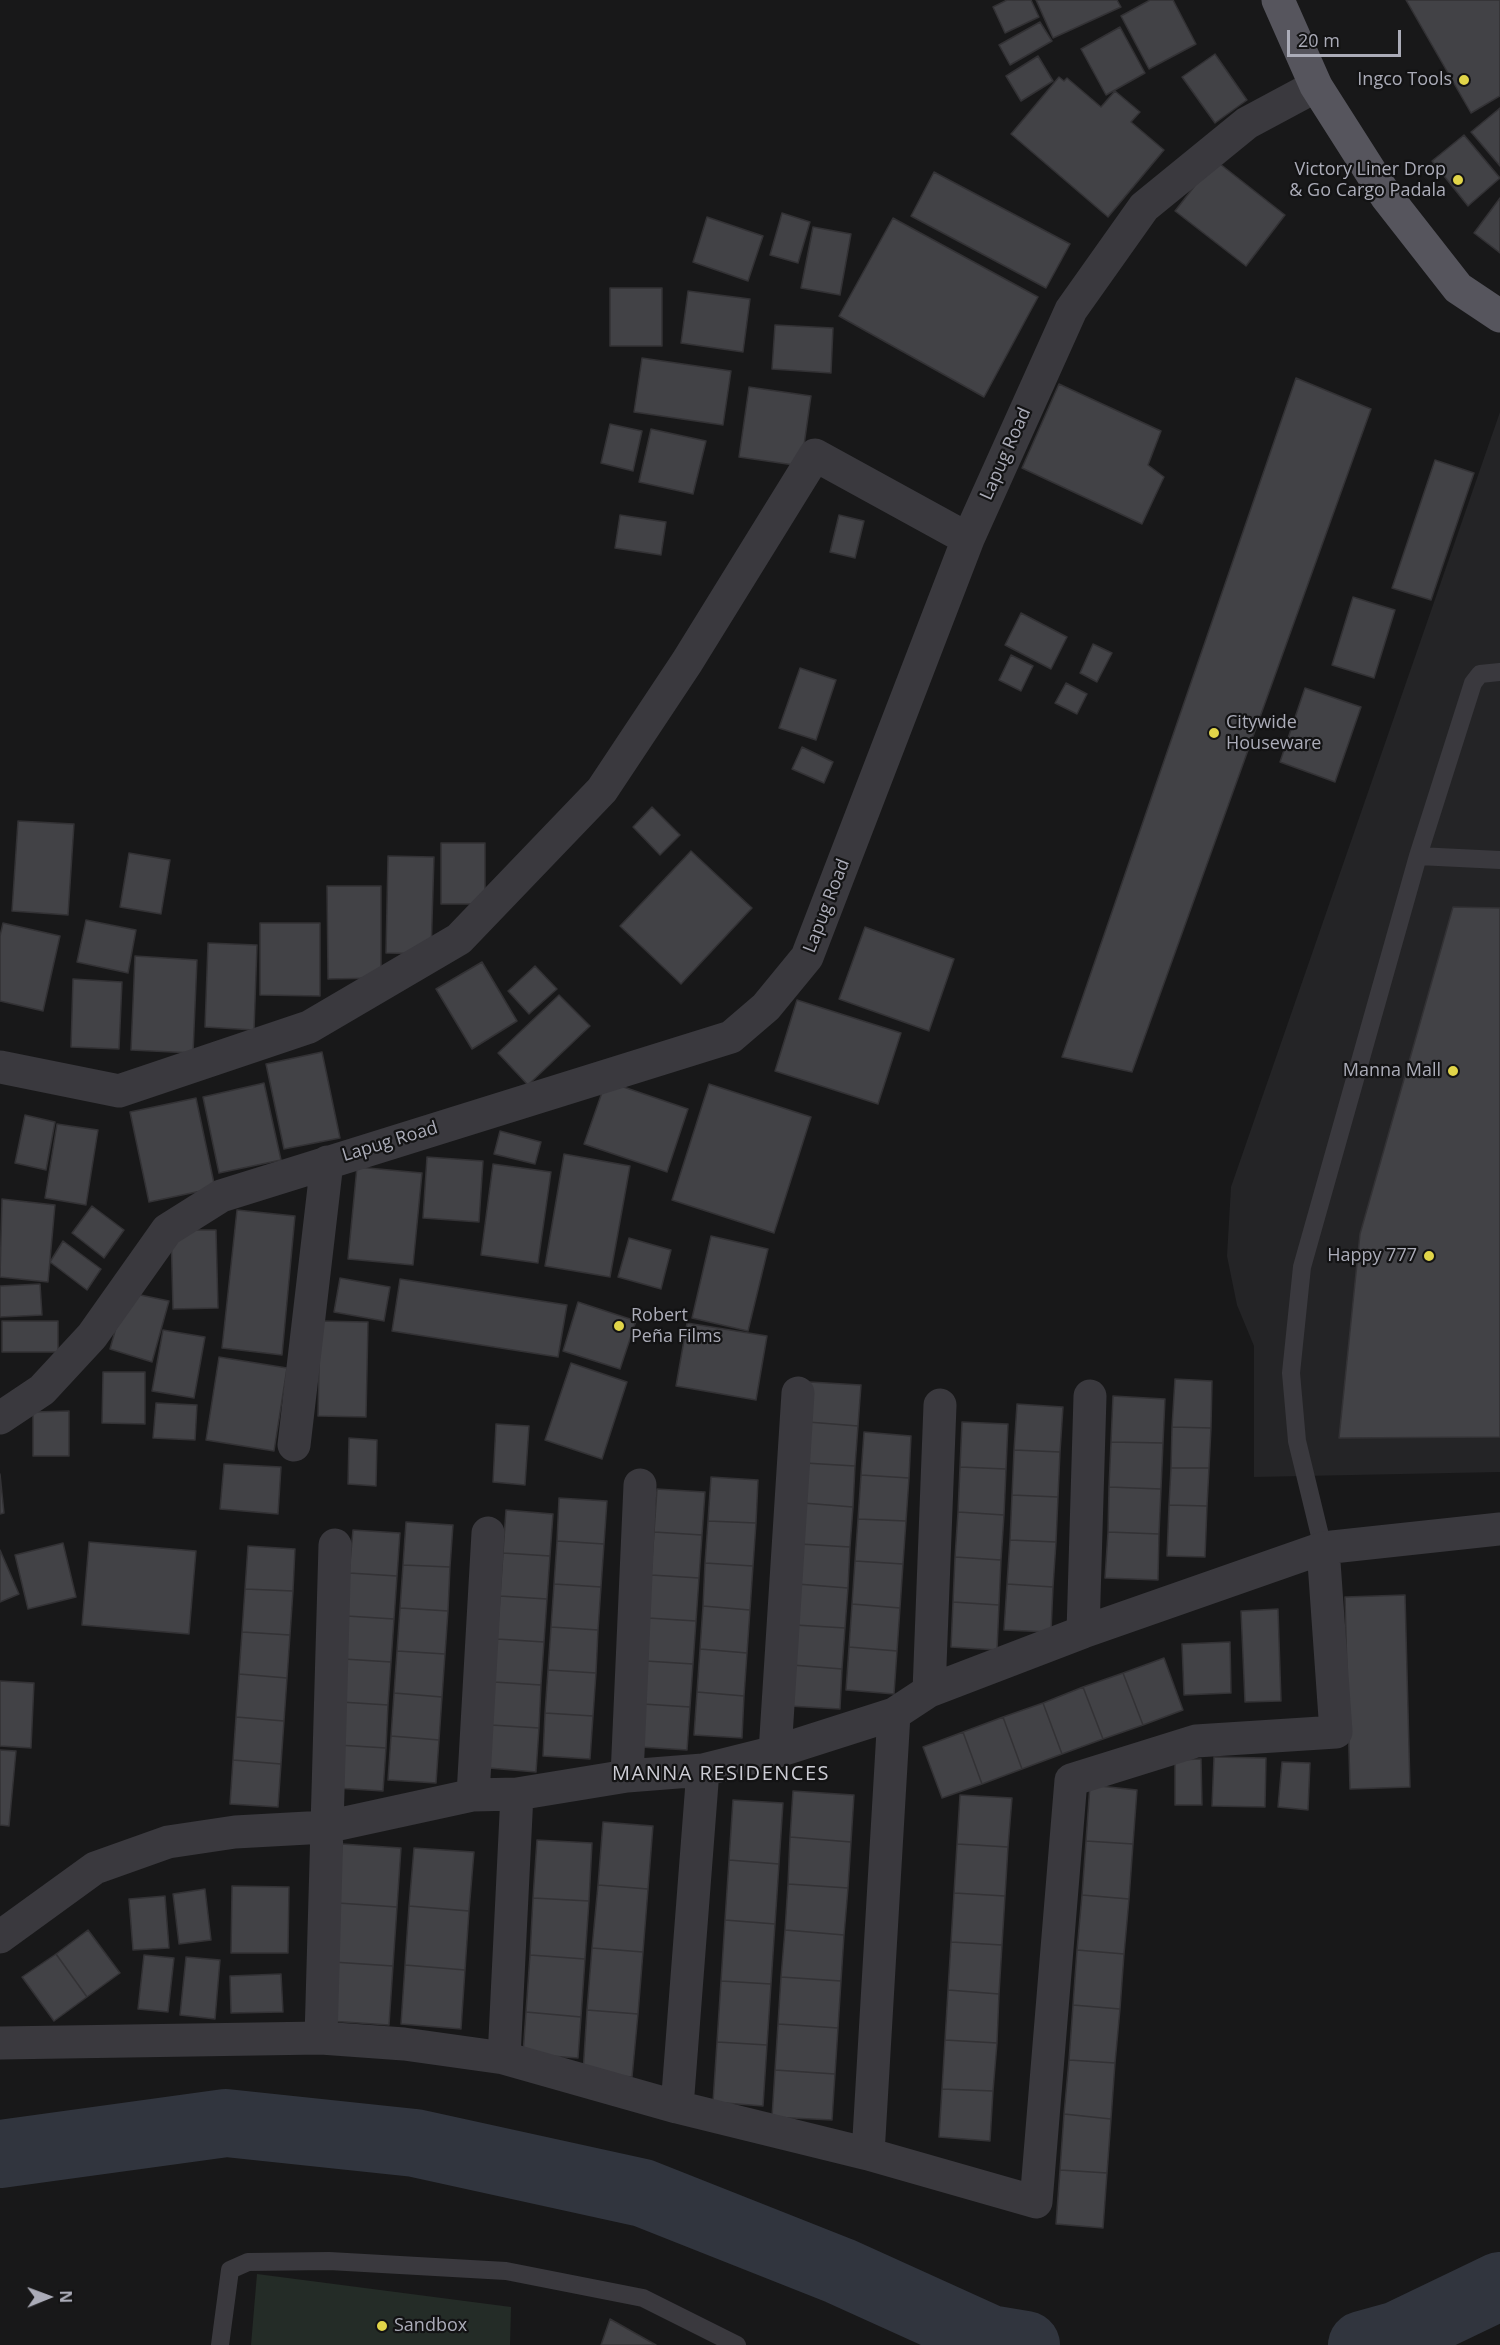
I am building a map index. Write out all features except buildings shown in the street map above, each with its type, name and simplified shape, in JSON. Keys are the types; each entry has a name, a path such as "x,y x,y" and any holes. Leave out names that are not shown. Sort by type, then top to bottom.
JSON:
{"main road":[{"path":"1278,0 1316,86 1386,196 1458,288 1500,316"}],"street":[{"name":"Lapug Road","path":"0,1418 42,1390 92,1336 167,1230 221,1196 731,1037 766,1007 807,957 968,539 1071,310 1144,207 1247,123 1316,86"},
{"path":"0,1067 119,1091 309,1027 459,939 602,790 687,662 815,455 968,539"},
{"path":"294,1445 327,1162"},
{"path":"775,1752 798,1393"},
{"path":"1083,1632 1090,1396"},
{"path":"929,1691 940,1405"},
{"path":"627,1776 640,1485"},
{"path":"0,1937 95,1868 168,1842 235,1832 326,1827 473,1795 518,1794 627,1776 703,1770 775,1752 894,1714 929,1691 1083,1632 1323,1548 1500,1529"},
{"path":"473,1795 488,1533"},
{"path":"321,2038 335,1545"},
{"path":"0,2043 321,2038 404,2044 504,2058 677,2107 868,2154 1036,2202 1071,1780 1196,1741 1336,1732 1323,1548"},
{"path":"868,2154 894,1714"},
{"path":"677,2107 703,1770"},
{"path":"504,2058 518,1794"}],"lane":[{"path":"1323,1548 1297,1441 1291,1373 1302,1267 1418,856 1473,683 1480,674 1500,672"},
{"path":"1418,856 1500,860"},
{"path":"220,2345 230,2270 248,2262 329,2261 506,2271 643,2298 736,2345"}],"shaded area":[{"path":"1500,412 1500,1472 1254,1477 1254,1346 1237,1305 1227,1256 1231,1187"},
{"name":"Sandbox","path":"257,2274 511,2307 510,2345 251,2345"}],"waterway":[{"path":"0,2154 226,2123 415,2143 643,2193 840,2271 990,2339 1026,2345"},
{"path":"1362,2345 1398,2335 1500,2286"}],"place":[{"name":"Ingco Tools","path":"1464,80"},
{"name":"Victory Liner Drop & Go Cargo Padala","path":"1458,180"},
{"name":"Citywide Houseware","path":"1214,733"},
{"name":"Manna Mall","path":"1453,1071"},
{"name":"Happy 777","path":"1429,1256"},
{"name":"Robert Peña Films","path":"619,1326"},
{"name":"Sandbox","path":"382,2326"}],"district":[{"name":"MANNA RESIDENCES","path":"721,1774"}]}
